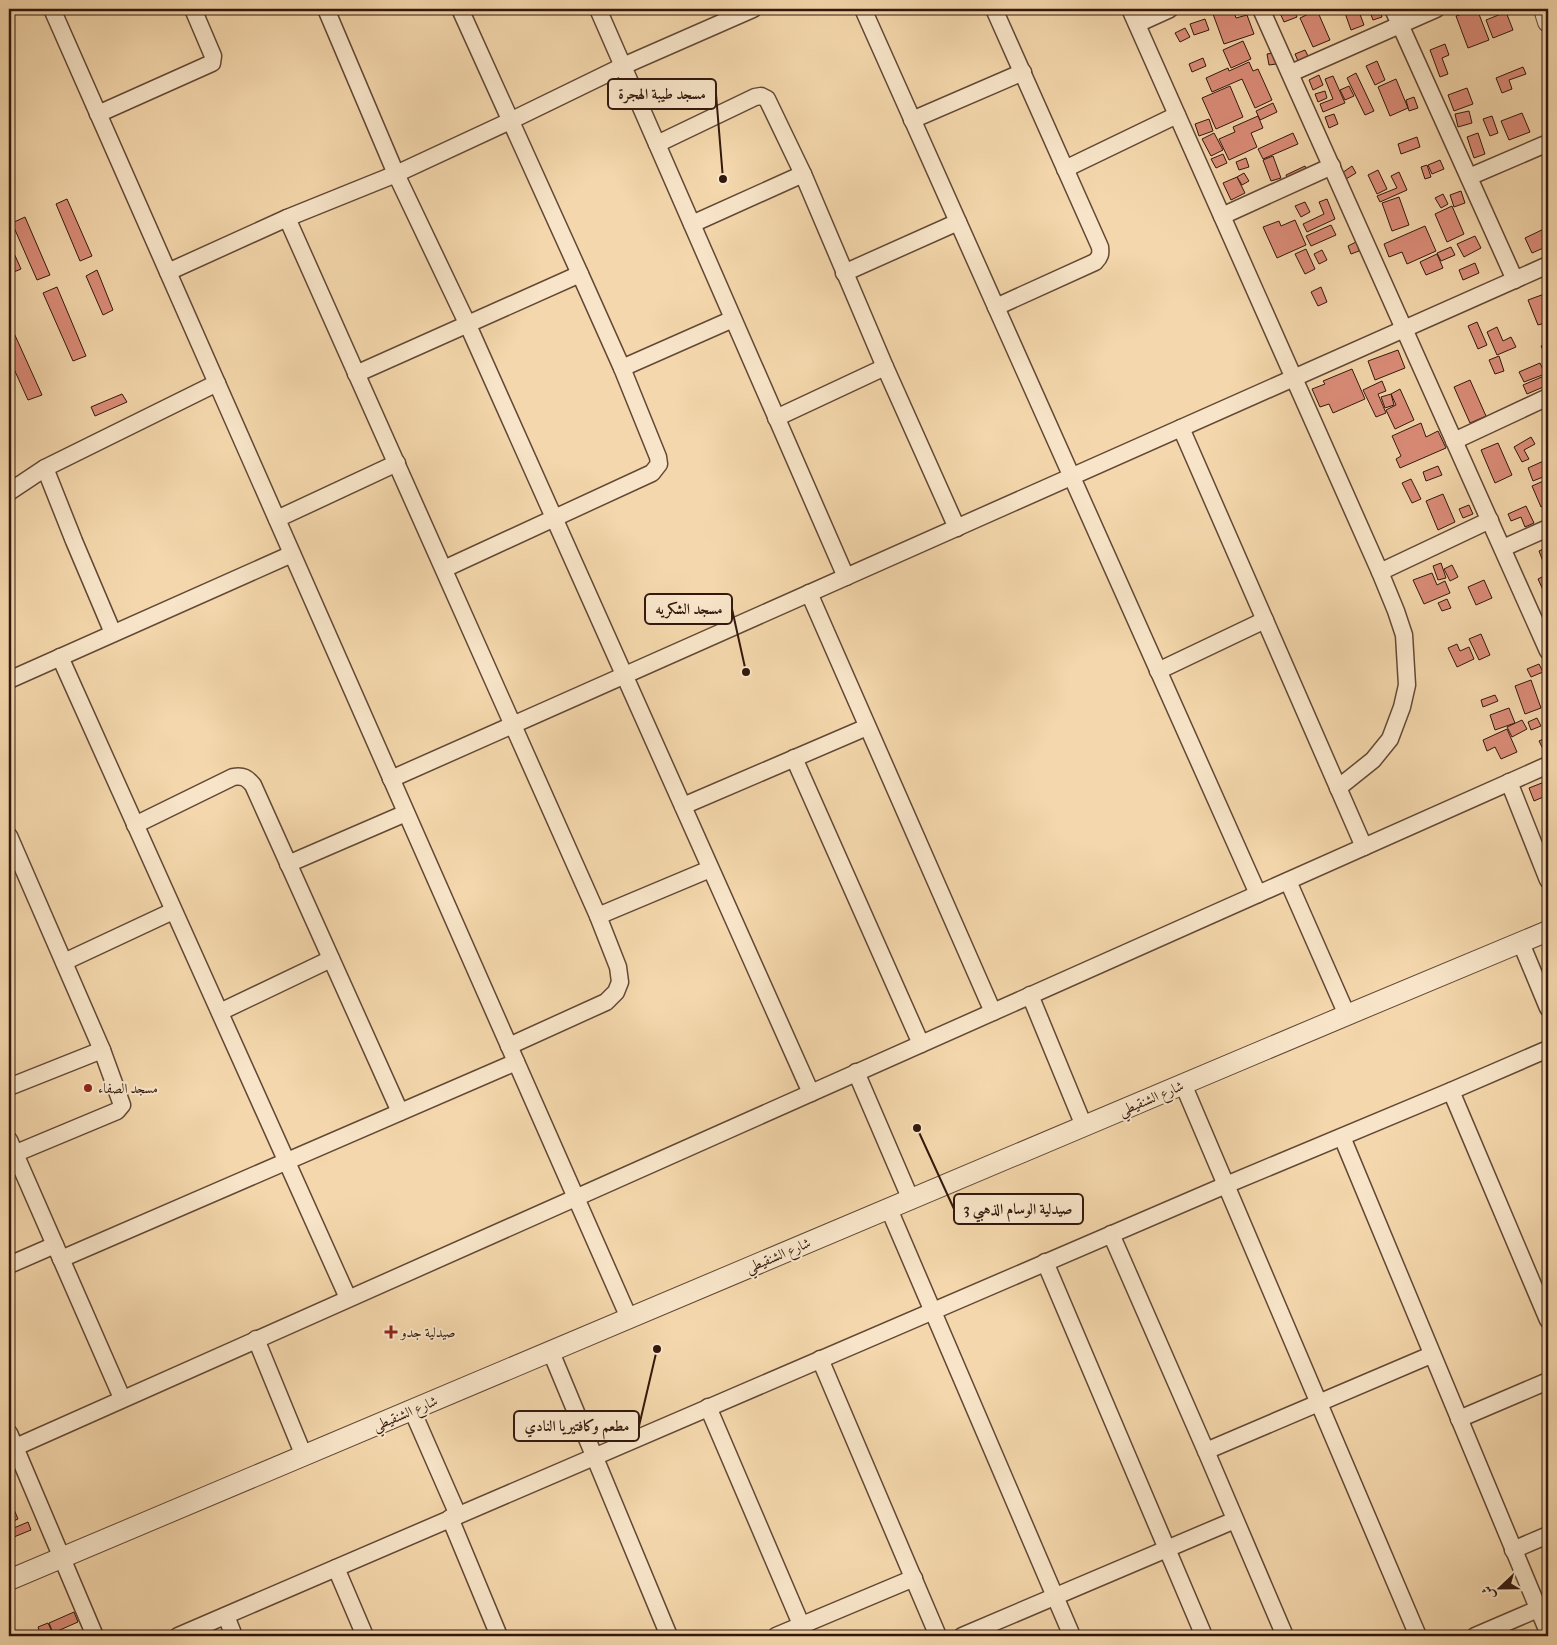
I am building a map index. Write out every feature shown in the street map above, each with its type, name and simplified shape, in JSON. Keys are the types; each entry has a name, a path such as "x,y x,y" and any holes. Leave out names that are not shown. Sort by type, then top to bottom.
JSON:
{"street":[{"path":"52,9 628,1318"},
{"path":"98,114 212,63 213,56 193,9"},
{"path":"444,569 652,473 659,464 658,457 622,368 460,9"},
{"path":"598,9 846,577"},
{"path":"168,272 287,218 396,174 623,66 753,9"},
{"path":"863,9 1258,894"},
{"path":"994,9 1100,247 1099,259 1095,262 996,307"},
{"path":"1130,9 1380,572 1404,635 1407,684 1402,706 1390,739 1373,760 1338,788"},
{"path":"1137,24 1170,9"},
{"path":"1261,9 1454,441 1503,548 1544,631 1548,651"},
{"path":"1394,9 1515,280"},
{"path":"1291,73 1436,9"},
{"path":"1544,9 1548,22"},
{"path":"330,10 396,174 467,323 811,1092"},
{"path":"912,120 1022,72"},
{"path":"657,144 761,96 767,99 803,174 844,273 957,528"},
{"path":"1065,169 1177,116"},
{"path":"1469,177 1548,143"},
{"path":"1222,216 1332,166"},
{"path":"692,224 803,174"},
{"path":"287,218 514,724 598,916 618,967 620,982 616,992 606,1002 509,1046"},
{"path":"844,273 958,222"},
{"path":"391,778 1548,266"},
{"path":"356,374 580,274"},
{"path":"622,368 733,320"},
{"path":"776,418 885,367"},
{"path":"9,492 45,468 217,383"},
{"path":"1454,441 1548,397"},
{"path":"1181,428 1364,847"},
{"path":"277,519 397,464"},
{"path":"45,468 113,633"},
{"path":"1380,572 1490,520"},
{"path":"1503,548 1548,528"},
{"path":"9,680 292,554"},
{"path":"809,593 993,1012"},
{"path":"1158,671 1265,620"},
{"path":"60,657 348,1298"},
{"path":"683,806 868,727"},
{"path":"794,758 921,1044"},
{"path":"95,1636 11,1444 256,1339 1548,765"},
{"path":"135,825 233,777 242,776 253,785 400,1112"},
{"path":"1509,782 1548,880"},
{"path":"288,864 406,813"},
{"path":"9,836 16,869 64,962 102,1050 121,1100 120,1108 12,1147 122,1398"},
{"path":"598,916 710,869"},
{"path":"1288,881 1347,1015"},
{"path":"64,962 173,911"},
{"name":"شارع الشنقيطي","path":"9,1580 1548,931"},
{"path":"1521,943 1548,1008"},
{"path":"220,1012 332,959"},
{"path":"1030,995 1084,1126"},
{"path":"178,1636 1045,1262 1548,1049"},
{"path":"9,1087 102,1050"},
{"path":"9,1265 58,1252 286,1162 516,1062"},
{"path":"856,1072 911,1200"},
{"path":"1183,1084 1418,1636"},
{"path":"1451,1091 1548,1320"},
{"path":"1342,1137 1431,1355 1548,1632"},
{"path":"889,1209 1072,1636"},
{"path":"1111,1234 1285,1636"},
{"path":"1045,1262 1204,1636"},
{"path":"256,1339 304,1456"},
{"path":"551,1352 669,1636"},
{"path":"1206,1451 1431,1355"},
{"path":"820,1359 938,1636"},
{"path":"1459,1419 1548,1381"},
{"path":"708,1407 804,1631"},
{"path":"412,1410 499,1636"},
{"path":"962,1636 1235,1520"},
{"path":"1513,1550 1548,1535"},
{"path":"336,1568 365,1636"},
{"path":"776,1636 804,1631 914,1578"},
{"path":"1475,1636 1538,1609"},
{"path":"226,1616 234,1636"}],"building":[{"path":"1233,9 1236,18 1247,15 1254,34 1224,44 1213,14"},
{"path":"1293,9 1297,17 1284,22 1279,11"},
{"path":"1358,9 1364,25 1351,30 1345,13"},
{"path":"1379,9 1382,17 1373,20 1370,12"},
{"path":"1477,9 1489,40 1468,48 1456,16"},
{"path":"1317,10 1330,40 1313,47 1300,18"},
{"path":"1506,12 1513,30 1493,38 1486,20"},
{"path":"1205,19 1209,30 1194,35 1190,24"},
{"path":"1185,28 1190,37 1180,42 1175,33"},
{"path":"1243,41 1251,59 1231,68 1223,50"},
{"path":"1445,44 1449,55 1442,58 1448,74 1440,77 1430,50"},
{"path":"1305,50 1308,56 1298,61 1295,54"},
{"path":"1274,53 1276,64 1269,65 1267,54"},
{"path":"1203,58 1206,66 1192,72 1189,64"},
{"path":"1377,61 1385,80 1375,85 1366,66"},
{"path":"1249,62 1253,71 1258,69 1272,100 1255,108 1242,79 1212,92 1206,78 1228,68 1229,71"},
{"path":"1523,67 1526,74 1509,80 1512,89 1502,93 1496,78"},
{"path":"1356,73 1374,111 1365,115 1347,78"},
{"path":"1319,75 1323,85 1313,90 1309,80"},
{"path":"1333,76 1345,103 1323,112 1320,104 1333,99 1325,79"},
{"path":"1396,79 1408,108 1390,116 1378,87"},
{"path":"1230,86 1243,117 1216,129 1202,98"},
{"path":"1349,86 1354,96 1345,100 1340,90"},
{"path":"1467,88 1473,104 1454,111 1448,95"},
{"path":"1325,91 1327,98 1318,102 1315,94"},
{"path":"1414,97 1418,108 1409,111 1406,100"},
{"path":"1273,103 1277,112 1260,120 1256,111"},
{"path":"1469,111 1472,123 1458,127 1455,114"},
{"path":"1522,113 1530,132 1509,140 1501,121"},
{"path":"1334,114 1338,124 1329,128 1325,117"},
{"path":"1258,116 1263,128 1251,133 1257,147 1229,160 1219,139 1235,132 1233,127"},
{"path":"1492,116 1498,133 1490,136 1483,119"},
{"path":"1209,119 1213,131 1199,136 1195,124"},
{"path":"1214,133 1223,150 1211,156 1202,139"},
{"path":"1293,133 1298,144 1263,159 1258,149"},
{"path":"1478,133 1485,154 1474,158 1467,137"},
{"path":"1417,137 1420,147 1401,154 1398,144"},
{"path":"1223,154 1227,163 1216,168 1211,159"},
{"path":"1273,156 1281,178 1271,181 1263,160"},
{"path":"1246,158 1249,167 1239,170 1236,162"},
{"path":"1440,160 1444,169 1432,174 1428,165"},
{"path":"1427,165 1431,177 1425,179 1421,167"},
{"path":"1305,166 1308,173 1288,181 1286,175"},
{"path":"1352,166 1356,173 1346,179 1342,173"},
{"path":"1378,170 1387,189 1377,194 1368,175"},
{"path":"1399,172 1407,190 1380,202 1377,196 1397,188 1391,176"},
{"path":"1244,173 1249,181 1242,185 1237,177"},
{"path":"1237,177 1245,193 1231,200 1223,183"},
{"path":"1461,191 1465,203 1454,207 1450,195"},
{"path":"1443,194 1448,204 1441,208 1435,198"},
{"path":"1399,197 1409,225 1392,231 1382,203"},
{"path":"67,199 92,256 80,261 56,204"},
{"path":"1327,199 1335,219 1307,232 1303,224 1324,214 1319,202"},
{"path":"1305,202 1310,212 1301,217 1295,206"},
{"path":"1452,206 1464,234 1447,242 1435,214"},
{"path":"25,217 50,275 37,280 12,223"},
{"path":"1295,220 1306,245 1277,258 1263,227 1279,221 1281,226"},
{"path":"1331,225 1336,235 1311,246 1306,236"},
{"path":"1425,226 1436,251 1407,264 1402,252 1389,257 1384,244"},
{"path":"1548,227 1548,246 1532,253 1525,238"},
{"path":"1475,236 1481,248 1464,257 1457,244"},
{"path":"9,242 21,269 9,274"},
{"path":"1356,242 1359,251 1351,254 1348,246"},
{"path":"1451,247 1455,255 1441,261 1437,253"},
{"path":"1306,249 1315,269 1305,274 1295,254"},
{"path":"1322,250 1327,260 1319,264 1314,254"},
{"path":"1437,254 1443,268 1426,275 1420,262"},
{"path":"1475,263 1479,273 1463,280 1459,270"},
{"path":"97,270 113,310 103,315 86,276"},
{"path":"57,287 86,356 73,361 43,293"},
{"path":"1321,287 1327,302 1318,306 1311,292"},
{"path":"1547,293 1548,322 1538,325 1528,300"},
{"path":"9,322 42,395 28,400 9,358"},
{"path":"1477,322 1487,345 1478,349 1468,326"},
{"path":"1497,327 1503,341 1511,337 1516,347 1497,355 1487,332"},
{"path":"1548,343 1548,358 1547,358 1541,346"},
{"path":"1398,350 1405,368 1375,380 1368,361"},
{"path":"1499,356 1504,371 1495,374 1489,360"},
{"path":"1540,363 1545,374 1524,382 1519,372"},
{"path":"1352,369 1365,399 1333,413 1329,404 1320,407 1312,389 1325,384 1323,381"},
{"path":"1544,376 1548,385 1527,394 1523,385"},
{"path":"1470,380 1486,416 1470,423 1454,387"},
{"path":"1382,381 1386,391 1378,394 1386,413 1376,417 1363,390"},
{"path":"1400,389 1414,420 1395,429 1386,410 1396,405 1391,394"},
{"path":"122,394 127,402 95,416 91,407"},
{"path":"1391,394 1394,405 1385,408 1381,397"},
{"path":"1421,423 1426,437 1438,431 1446,448 1400,468 1396,459 1401,456 1392,436"},
{"path":"1531,437 1535,444 1524,450 1529,459 1522,462 1514,447"},
{"path":"1498,443 1512,475 1495,483 1481,450"},
{"path":"1548,459 1548,475 1533,481 1528,468"},
{"path":"1438,466 1442,475 1426,481 1423,472"},
{"path":"1411,479 1421,499 1412,503 1402,483"},
{"path":"1548,479 1548,503 1541,507 1532,486"},
{"path":"1443,494 1455,522 1438,530 1426,501"},
{"path":"1469,505 1473,514 1463,518 1459,509"},
{"path":"1526,506 1534,523 1525,527 1521,517 1511,521 1508,514"},
{"path":"1548,547 1548,572 1547,572 1539,551"},
{"path":"1441,563 1446,578 1438,580 1433,566"},
{"path":"1452,565 1458,577 1450,581 1444,569"},
{"path":"1432,573 1437,585 1445,581 1450,593 1424,604 1413,580"},
{"path":"1548,574 1548,601 1538,579"},
{"path":"1484,580 1492,598 1476,605 1468,587"},
{"path":"1447,599 1451,608 1442,611 1438,603"},
{"path":"1481,634 1490,655 1479,660 1469,639"},
{"path":"1457,644 1460,651 1469,647 1474,659 1457,667 1448,648"},
{"path":"1539,664 1543,672 1531,677 1527,669"},
{"path":"1531,680 1541,708 1525,714 1515,686"},
{"path":"1495,695 1498,701 1483,707 1481,700"},
{"path":"1509,708 1515,723 1495,730 1490,715"},
{"path":"1537,718 1541,726 1531,730 1528,722"},
{"path":"1522,720 1527,729 1512,737 1507,727"},
{"path":"1507,729 1517,752 1501,759 1495,747 1487,751 1483,740"},
{"path":"1548,737 1548,747 1543,749 1539,741"},
{"path":"1547,781 1548,795 1534,801 1529,788"},
{"path":"13,1507 18,1519 9,1523 9,1509"},
{"path":"28,1522 31,1530 9,1539 9,1530"},
{"path":"74,1612 78,1622 53,1633 49,1623"},
{"path":"48,1623 54,1636 41,1636 38,1627"}],"place":[{"name":"مسجد طيبة الهجرة","path":"723,179"},
{"name":"مسجد الشكريه","path":"746,672"},
{"name":"مسجد الصفاء","path":"88,1088"},
{"name":"صيدلية الوسام الذهبي 3","path":"917,1128"},
{"name":"صيدلية جدو","path":"391,1332"},
{"name":"مطعم وكافتيريا النادي","path":"657,1349"}]}
